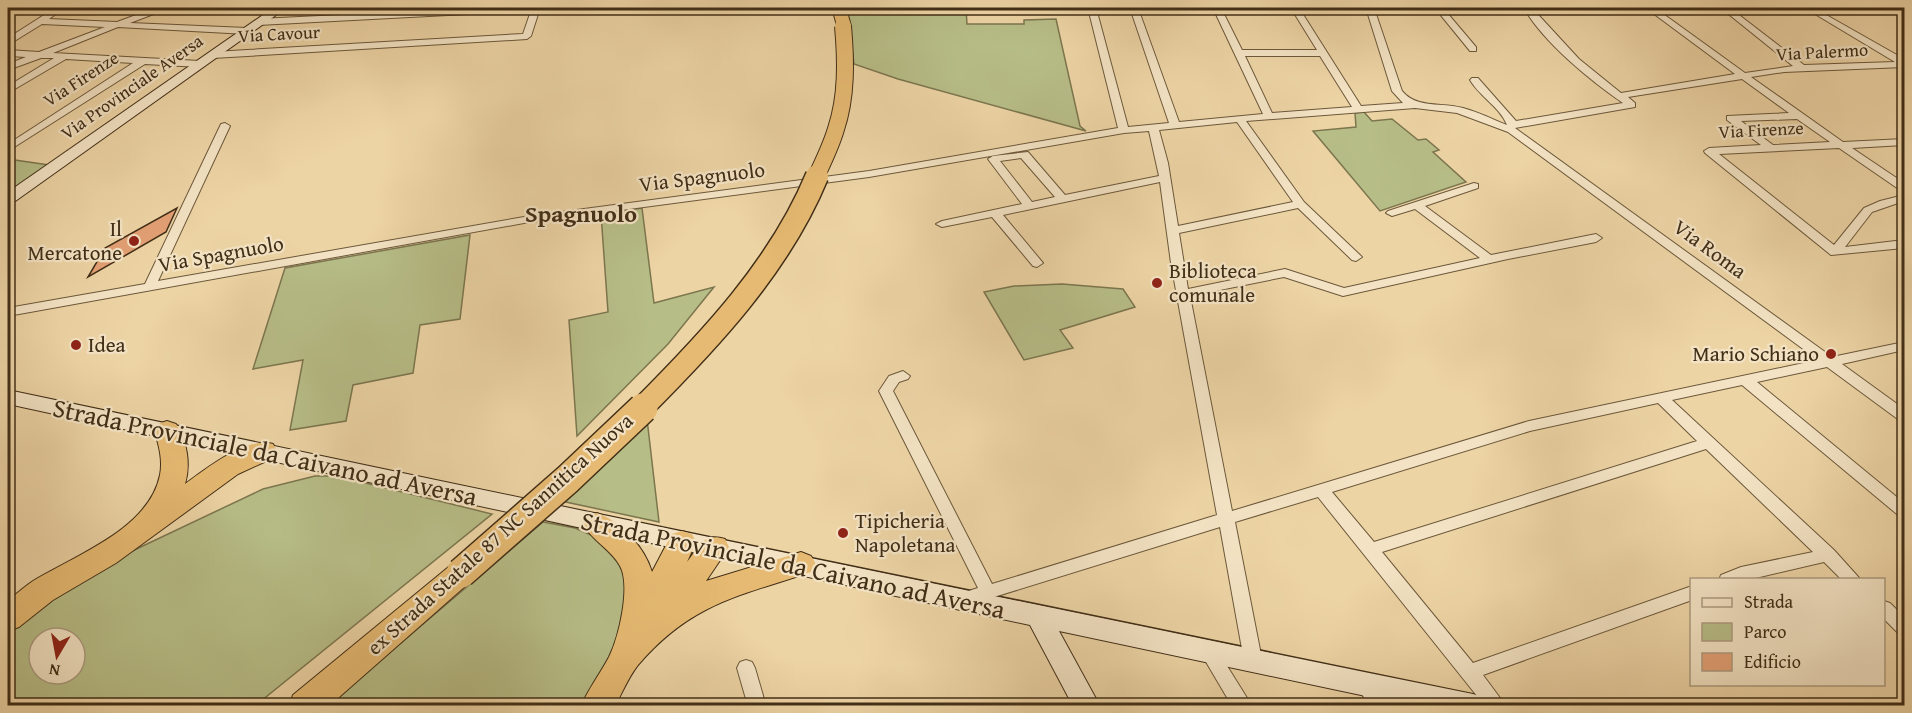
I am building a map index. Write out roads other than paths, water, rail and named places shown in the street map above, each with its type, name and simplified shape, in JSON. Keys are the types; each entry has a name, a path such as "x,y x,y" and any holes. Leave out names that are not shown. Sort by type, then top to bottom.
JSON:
{"highway":[{"name":"ex Strada Statale 87 NC Sannitica Nuova","path":"312,701 571,476 666,384 721,322 781,243 821,169 837,129 844,90 846,56 841,17"},
{"path":"144,528 166,496 177,466 168,430"},
{"path":"8,618 42,591 106,555 228,467 264,451"},
{"path":"597,524 619,544 634,564 639,580 629,643"},
{"path":"597,705 682,542"},
{"path":"664,620 674,601 715,547"},
{"path":"629,643 720,587 801,564"}],"main road":[{"name":"Via Provinciale Aversa","path":"8,199 280,8"},
{"name":"Strada Provinciale da Caivano ad Aversa","path":"8,398 168,430 682,542 801,564 1038,616 1473,705"},
{"path":"1038,616 1087,705"}],"street":[{"path":"8,42 60,8"},
{"path":"8,67 161,8"},
{"path":"39,21 116,25 253,27 525,8"},
{"name":"Via Cavour","path":"213,55 527,36 536,8"},
{"path":"1092,8 1125,130"},
{"path":"1134,8 1174,124"},
{"path":"1217,8 1269,116"},
{"path":"1295,8 1358,109"},
{"path":"1372,8 1397,92 1404,100 1415,105"},
{"path":"1439,8 1473,49"},
{"path":"1475,80 1486,97 1510,118 1509,126 1632,105 1605,88 1583,68 1528,8"},
{"path":"1650,8 1799,116 1905,188"},
{"path":"1725,8 1802,68"},
{"path":"1809,8 1905,64"},
{"path":"1239,53 1322,53"},
{"path":"1889,54 1905,53"},
{"path":"8,54 200,64"},
{"path":"8,90 65,56"},
{"name":"Via Firenze","path":"8,148 144,60"},
{"name":"Via Palermo","path":"1618,96 1742,75 1802,68 1905,64"},
{"name":"Via Roma","path":"1358,109 1415,105 1458,110 1509,126 1905,416"},
{"name":"Via Spagnuolo","path":"8,312 524,220 869,174 1125,130 1358,109"},
{"path":"1771,148 1731,118 1799,116"},
{"path":"1239,118 1300,204 1356,257"},
{"path":"150,286 225,126"},
{"path":"1153,127 1165,178 1183,294 1253,660"},
{"name":"Via Firenze","path":"1835,252 1709,151 1905,142"},
{"path":"1029,206 993,159 1024,154 1062,200"},
{"path":"942,224 1165,178"},
{"path":"1392,213 1474,186"},
{"path":"1835,252 1868,210 1905,198"},
{"path":"1172,231 1300,204"},
{"path":"1416,205 1489,259"},
{"path":"995,213 1037,263"},
{"path":"1183,294 1285,273 1343,292 1596,238"},
{"path":"1835,252 1905,244"},
{"path":"963,600 1529,426 1830,360 1905,346"},
{"path":"903,376 894,380 886,391 987,592"},
{"path":"1745,380 1905,512"},
{"path":"1661,398 1852,578"},
{"path":"1372,549 1709,442"},
{"path":"1322,489 1497,705"},
{"path":"1731,578 1828,555"},
{"path":"1469,672 1690,594"},
{"path":"1885,609 1905,628"},
{"path":"1208,650 1243,705"},
{"path":"746,668 757,705"},
{"path":"1363,682 1380,705"}],"place":[{"name":"Il Mercatone","path":"134,241"},
{"name":"Biblioteca comunale","path":"1157,283"},
{"name":"Idea","path":"76,345"},
{"name":"Mario Schiano","path":"1831,354"},
{"name":"Tipicheria Napoletana","path":"843,533"}],"district":[{"name":"Spagnuolo","path":"581,214"}]}
